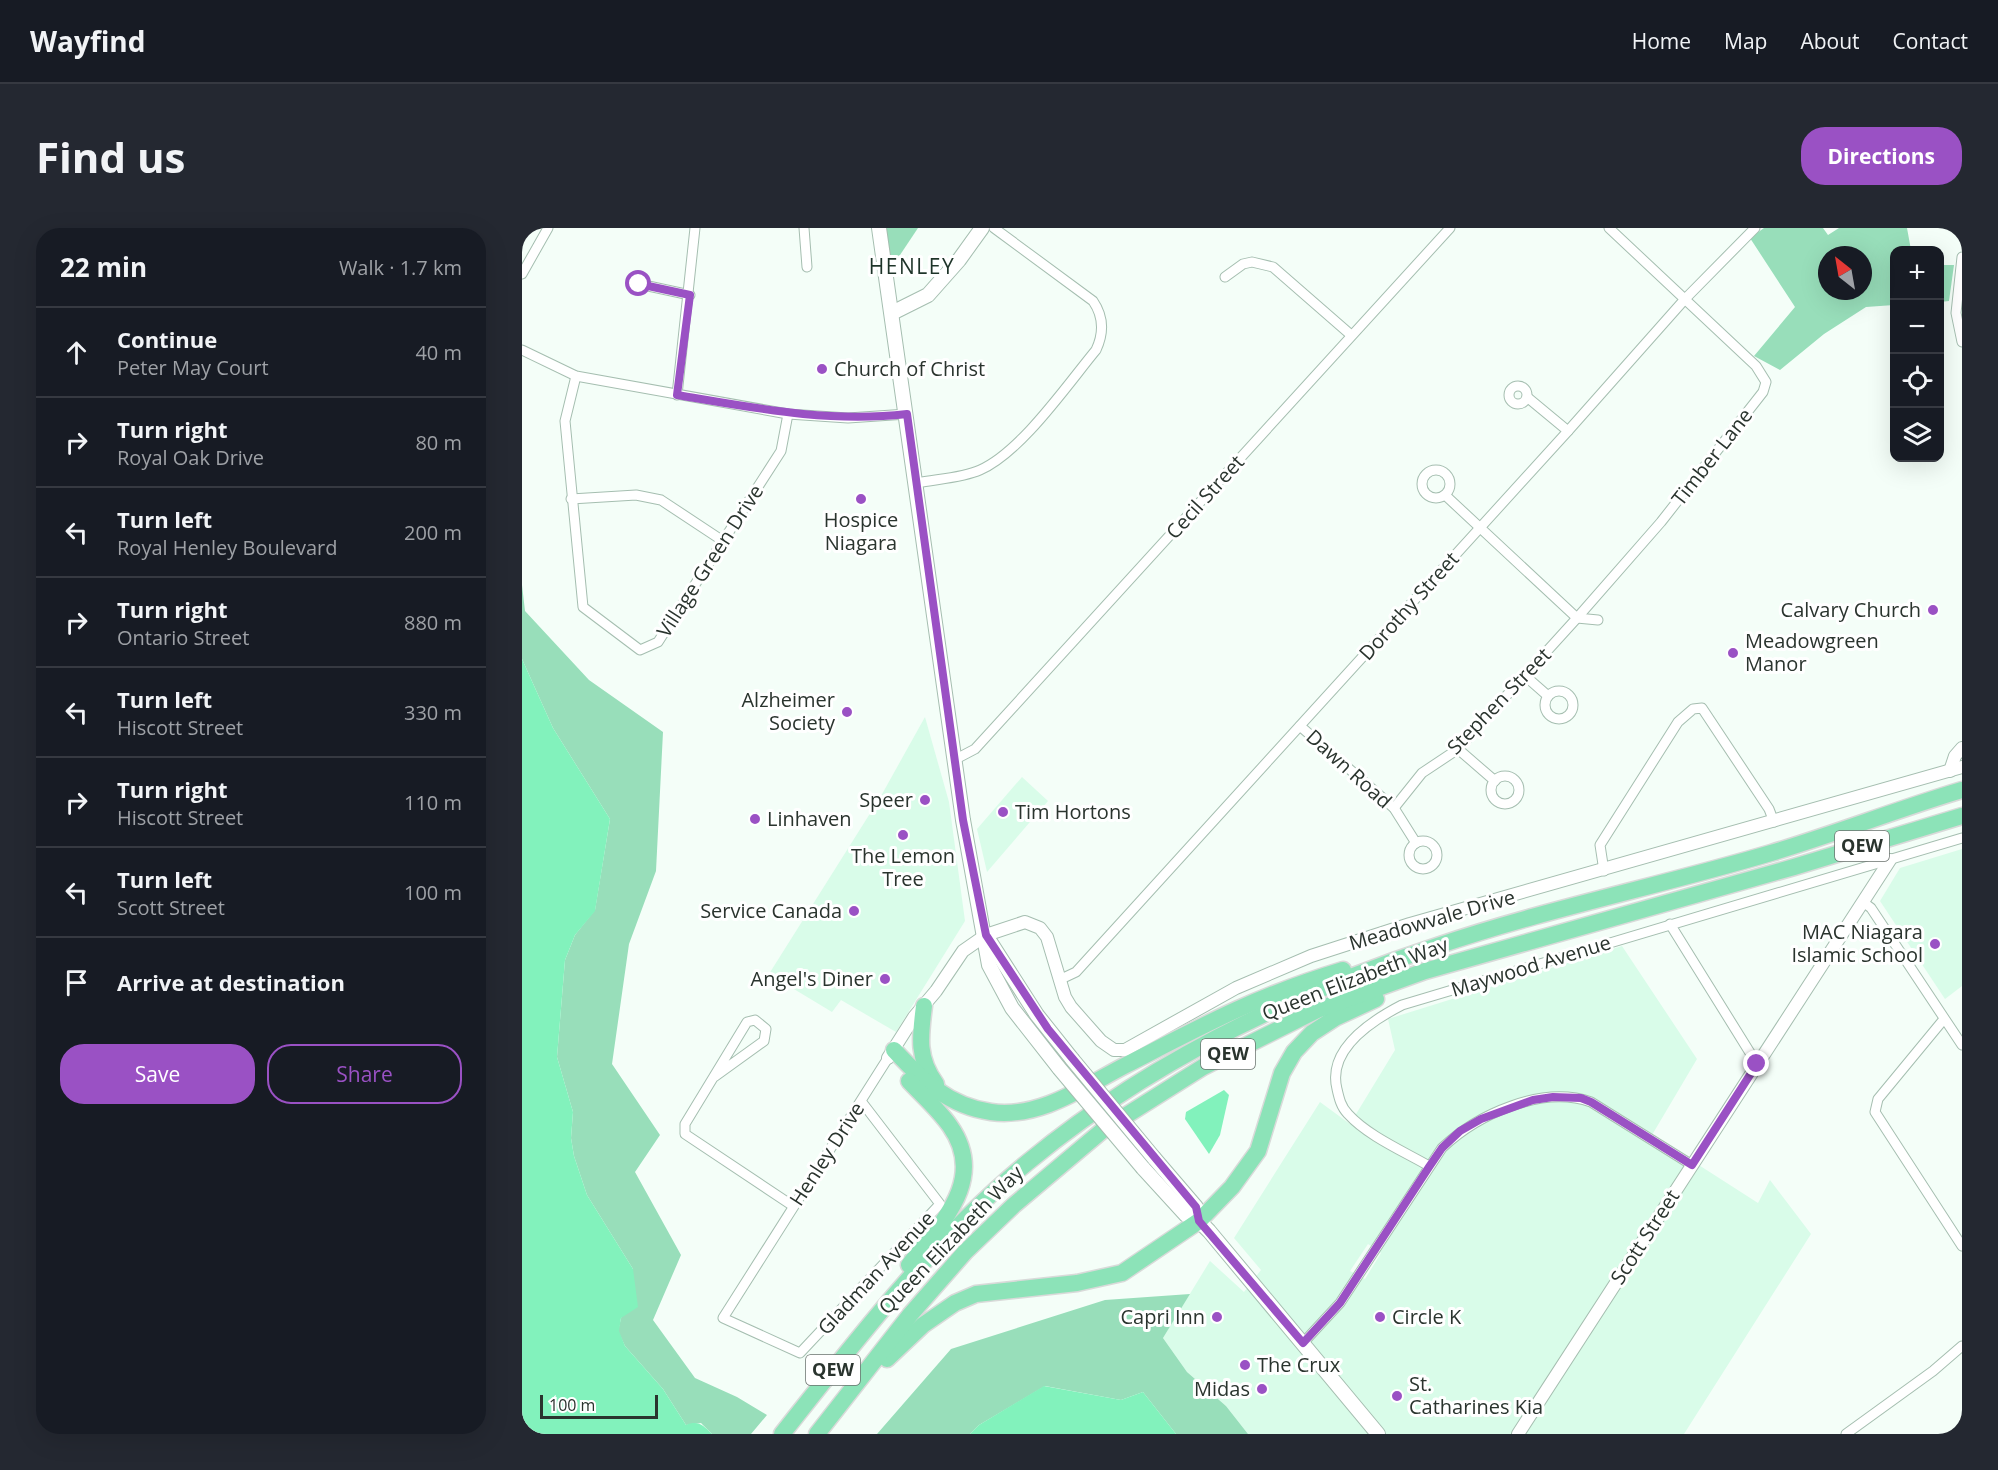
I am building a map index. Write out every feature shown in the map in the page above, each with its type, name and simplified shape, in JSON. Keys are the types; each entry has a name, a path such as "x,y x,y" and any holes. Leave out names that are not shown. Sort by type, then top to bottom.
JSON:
{"highway":[{"name":"Queen Elizabeth Way","path":"782,1434 873,1320 948,1238 1027,1163 1137,1084 1234,1027 1299,998 1437,945 1772,853 1962,790"},
{"name":"Queen Elizabeth Way","path":"817,1434 910,1315 965,1252 1006,1213 1103,1130 1203,1067 1317,1010 1425,971 1962,816"},
{"path":"817,1434 897,1348 923,1325 954,1303 976,1294 1077,1283 1122,1273 1199,1221 1232,1187 1258,1152 1282,1073 1294,1052 1312,1033 1335,1018 1395,990 1763,875"},
{"path":"891,1054 939,1094 960,1104 993,1113 1012,1113 1041,1107 1238,1009 1342,970 1437,945"},
{"path":"924,1006 919,1034 921,1059 937,1085 960,1104"},
{"path":"873,1320 909,1264 951,1208 962,1187 964,1172 964,1157 951,1128 891,1054"}],"main road":[{"path":"879,228 963,820 986,935 989,965 1012,1008 1059,1068 1143,1168 1186,1215 1199,1221 1378,1434"},
{"path":"892,314 928,295 943,281 982,228"},
{"path":"986,935 1037,1015 1196,1207 1199,1221"}],"street":[{"path":"522,274 548,228"},
{"path":"677,395 690,295 695,228"},
{"path":"804,228 807,267"},
{"path":"917,483 979,471 998,460 1017,443 1096,350 1101,341 1102,320 1093,302 994,228"},
{"name":"Cecil Street","path":"956,759 975,749 982,742 1450,228"},
{"name":"Timber Lane","path":"1577,618 1662,522 1763,392 1766,382 1756,366 1609,228"},
{"name":"Dorothy Street","path":"1059,980 1076,972 1568,431 1685,299 1755,228"},
{"path":"1962,257 1956,313 1962,342"},
{"path":"1225,277 1243,264 1252,262 1273,267 1351,335"},
{"path":"639,284 690,295"},
{"path":"522,350 576,376 788,414 848,418 907,414"},
{"name":"Village Green Drive","path":"576,376 565,421 583,607 640,650 658,642 781,452 788,414"},
{"path":"1527,397 1568,431"},
{"path":"571,499 636,495 661,500 723,541"},
{"path":"1444,495 1577,618 1598,620"},
{"name":"Stephen Street","path":"1394,808 1422,773 1458,749 1577,618"},
{"path":"1524,675 1548,696"},
{"path":"1604,871 1600,846 1678,722 1693,709 1702,708 1769,809 1774,822"},
{"name":"Dawn Road","path":"1300,726 1394,808 1416,843"},
{"path":"1956,769 1955,756 1962,748"},
{"path":"1458,749 1495,781"},
{"name":"Meadowvale Drive","path":"986,935 1025,922 1040,928 1047,937 1065,997 1084,1024 1114,1050 1125,1050 1236,988 1311,956 1410,924 1604,871 1956,769"},
{"name":"Maywood Avenue","path":"1429,1167 1364,1127 1341,1104 1336,1083 1336,1065 1353,1039 1384,1014 1402,1005 1962,838"},
{"name":"Scott Street","path":"1518,1434 1890,860"},
{"path":"1863,902 1871,908 1962,1045"},
{"path":"1670,924 1757,1064"},
{"name":"Henley Drive","path":"795,1351 723,1318 914,1017 963,951 986,935"},
{"path":"1944,1019 1878,1099 1875,1112 1962,1246"},
{"path":"714,1077 764,1041 766,1029 755,1020 747,1022 685,1124 685,1134 745,1177 794,1206"},
{"path":"1303,1343 1340,1303 1442,1148 1460,1131 1481,1119 1533,1100 1553,1097 1581,1098 1692,1165"},
{"name":"Gladman Avenue","path":"795,1351 800,1353 940,1204 861,1101"},
{"path":"1846,1434 1933,1371 1962,1346"}],"shaded area":[{"path":"885,228 918,228 892,267"},
{"path":"1764,228 1823,228 1828,235 1839,228 1907,228 1910,246 1890,246 1890,305 1866,307 1824,334 1780,370 1754,356 1795,307 1750,238"},
{"path":"1944,265 1954,265 1949,301 1944,302"},
{"path":"522,585 525,611 589,680 663,732 656,871 629,944 612,1064 660,1135 635,1172 681,1255 653,1320 695,1378 737,1397 767,1415 751,1434 712,1434 701,1423 686,1425 663,1389 625,1346 618,1331 633,1269 587,1195 574,1156 571,1138 573,1112 557,1057 565,960 575,935 595,910 610,819 553,728 522,659"},
{"path":"522,659 553,728 610,819 595,911 575,935 565,960 557,1057 573,1112 571,1138 574,1156 587,1195 633,1269 638,1307 621,1318 619,1331 625,1346 663,1389 686,1425 700,1424 712,1434 522,1434"},
{"path":"925,717 949,802 965,921 896,1032 841,1000 832,1012 769,974 881,796"},
{"path":"1022,777 1048,801 987,872 977,829"},
{"name":"MAC Niagara Islamic School","path":"1962,849 1962,986 1945,999 1880,901 1900,868"},
{"path":"1622,946 1697,1059 1652,1135 1758,1203 1770,1180 1811,1234 1684,1434 1248,1434 1226,1406 1187,1372 1163,1338 1210,1261 1244,1292 1261,1270 1234,1238 1320,1102 1350,1124 1395,1050 1388,1019","holes":["1368,1244 1381,1253 1365,1279 1350,1271"]},
{"path":"1224,1090 1229,1095 1220,1135 1209,1154 1185,1119 1186,1112"},
{"path":"1190,1294 1163,1338 1187,1372 1226,1406 1248,1434 1176,1434 1143,1392 1121,1400 1045,1386 979,1425 970,1434 877,1434 951,1349 1105,1300"},
{"path":"1044,1386 1121,1400 1143,1392 1176,1434 970,1434 979,1425"}],"place":[{"name":"Church of Christ","path":"822,369"},
{"name":"Hospice Niagara","path":"861,499"},
{"name":"Calvary Church","path":"1933,610"},
{"name":"Meadowgreen Manor","path":"1733,653"},
{"name":"Alzheimer Society","path":"847,712"},
{"name":"Speer","path":"925,800"},
{"name":"Tim Hortons","path":"1003,812"},
{"name":"Linhaven","path":"755,819"},
{"name":"The Lemon Tree","path":"903,835"},
{"name":"Service Canada","path":"854,911"},
{"name":"MAC Niagara Islamic School","path":"1935,944"},
{"name":"Angel's Diner","path":"885,979"},
{"name":"Capri Inn","path":"1217,1317"},
{"name":"Circle K","path":"1380,1317"},
{"name":"The Crux","path":"1245,1365"},
{"name":"Midas","path":"1262,1389"},
{"name":"St. Catharines Kia","path":"1397,1396"}],"district":[{"name":"HENLEY","path":"912,267"}],"route":[{"path":"639,284 690,295 677,395 794,415 860,418 907,414 963,820 986,935 1037,1015 1196,1207 1199,1221 1303,1343 1340,1303 1442,1148 1460,1131 1481,1119 1533,1100 1553,1097 1581,1098 1692,1165 1757,1064"}]}
